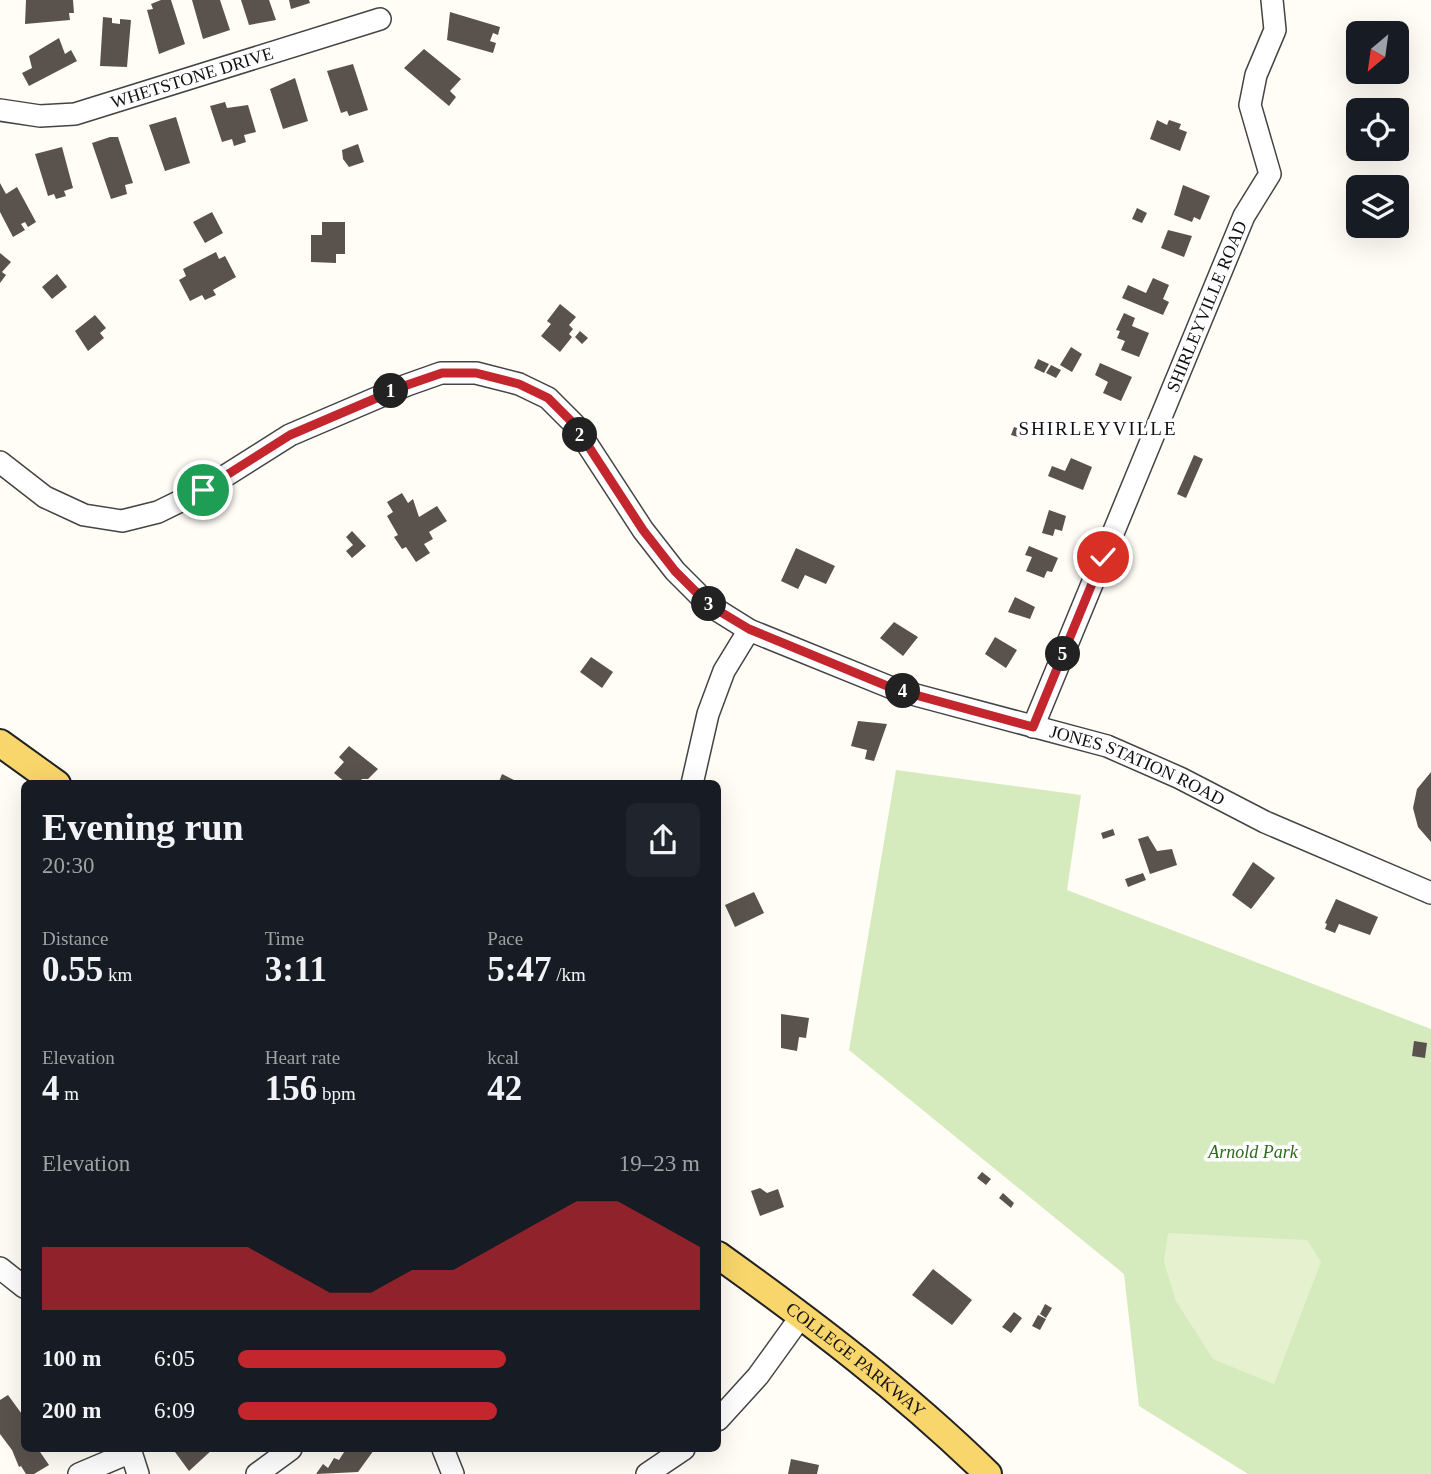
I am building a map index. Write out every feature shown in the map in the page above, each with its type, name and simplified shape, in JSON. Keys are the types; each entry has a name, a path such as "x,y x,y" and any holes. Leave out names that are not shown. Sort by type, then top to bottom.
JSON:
{"main road":[{"path":"0,743 51,780"},
{"name":"COLLEGE PARKWAY","path":"721,1257 802,1315 936,1423 988,1474"}],"street":[{"name":"SHIRLEYVILLE ROAD","path":"1033,727 1244,216 1270,174 1250,106 1256,75 1275,30 1272,0"},
{"name":"WHETSTONE DRIVE","path":"0,110 40,116 75,114 380,19"},
{"name":"JONES STATION ROAD","path":"0,462 45,497 85,515 122,521 158,512 203,490 290,435 352,406 442,373 476,373 519,384 548,398 574,424 643,530 675,571 709,605 749,629 897,690 1107,746 1180,778 1265,822 1431,893"},
{"path":"693,780 708,713 724,671 749,629"},
{"path":"0,1268 21,1285"},
{"path":"721,1417 758,1376 802,1315"},
{"path":"79,1474 127,1452"},
{"path":"132,1452 138,1474"},
{"path":"257,1474 287,1452"},
{"path":"444,1452 453,1474"},
{"path":"647,1474 671,1469 682,1452"}],"green space":[{"name":"Arnold Park","path":"896,770 1081,795 1067,890 1431,1029 1431,1474 1248,1474 1139,1406 1124,1274 849,1050"},
{"path":"1168,1233 1307,1240 1321,1262 1274,1384 1213,1359 1176,1301 1164,1262"}],"building":[{"path":"26,0 73,0 74,13 69,13 70,20 25,24"},
{"path":"171,0 185,44 159,54 147,10 153,9 151,4"},
{"path":"192,0 220,0 230,30 203,39"},
{"path":"241,0 269,0 276,20 249,25"},
{"path":"289,0 309,0 310,3 291,9"},
{"path":"450,12 500,27 498,35 493,33 490,41 496,43 493,53 447,40"},
{"path":"103,17 112,18 112,23 120,24 120,19 131,20 127,67 100,66"},
{"path":"59,38 65,54 71,50 77,61 29,86 22,73 32,68 29,56"},
{"path":"424,49 461,79 450,91 456,97 449,106 404,68"},
{"path":"353,64 368,110 349,116 347,111 341,113 327,71"},
{"path":"295,78 308,121 283,129 270,89"},
{"path":"225,102 227,108 248,105 256,132 244,135 246,142 234,146 232,139 222,142 210,106"},
{"path":"176,117 190,163 165,171 149,125"},
{"path":"1157,120 1167,125 1169,120 1181,124 1179,129 1187,132 1180,151 1150,139"},
{"path":"118,137 133,183 125,185 127,194 111,199 92,143"},
{"path":"358,144 364,162 349,167 343,159 342,150"},
{"path":"62,147 73,188 64,191 66,196 56,199 54,194 48,196 35,154"},
{"path":"0,183 6,194 17,187 36,222 28,227 25,222 21,224 25,230 13,237 0,212"},
{"path":"1183,185 1210,196 1200,220 1194,217 1192,222 1174,215"},
{"path":"1137,208 1147,213 1142,223 1132,219"},
{"path":"212,212 223,233 205,243 193,222"},
{"path":"322,222 345,222 345,254 336,254 336,263 311,262 311,235 322,235"},
{"path":"1168,230 1192,236 1184,257 1161,248"},
{"path":"216,252 219,259 225,256 236,277 213,290 216,295 205,300 202,295 190,301 179,280 186,276 183,269"},
{"path":"0,253 11,262 2,272 6,275 0,283"},
{"path":"57,274 67,287 52,299 42,287"},
{"path":"1153,278 1169,285 1163,299 1169,302 1163,315 1122,298 1128,285 1146,293"},
{"path":"560,304 576,317 569,325 573,329 569,334 572,337 560,352 541,336 551,324 547,321"},
{"path":"1124,313 1135,318 1132,326 1149,333 1139,357 1121,350 1125,341 1117,338 1120,331 1116,330"},
{"path":"95,315 106,328 100,333 104,338 88,351 75,331"},
{"path":"580,331 588,338 582,344 575,337"},
{"path":"1071,347 1082,354 1072,372 1060,365"},
{"path":"1038,359 1049,364 1044,373 1034,368"},
{"path":"1100,363 1132,377 1121,401 1103,393 1108,382 1095,375"},
{"path":"1051,365 1061,370 1056,378 1046,373"},
{"path":"1014,427 1023,430 1021,438 1011,435"},
{"path":"1194,455 1203,459 1186,498 1177,494"},
{"path":"1071,458 1092,467 1083,490 1048,476 1052,466 1065,471"},
{"path":"402,493 408,503 413,499 419,517 437,506 447,521 429,532 433,539 424,544 430,553 416,562 406,547 402,549 394,537 398,535 387,516 393,512 387,502"},
{"path":"1049,510 1066,516 1062,531 1055,529 1053,536 1042,533"},
{"path":"352,531 366,546 352,558 346,551 353,545 346,537"},
{"path":"1029,546 1058,558 1052,572 1047,571 1044,578 1026,571 1032,557 1025,555"},
{"path":"796,548 835,566 826,584 805,575 798,589 781,581"},
{"path":"1015,597 1035,607 1030,619 1008,612"},
{"path":"894,622 918,637 903,656 880,638"},
{"path":"995,637 1017,650 1006,668 985,654"},
{"path":"591,657 613,672 602,688 580,672"},
{"path":"858,721 887,724 874,761 865,759 867,750 851,746"},
{"path":"349,746 378,769 368,779 342,780 334,773 344,762 339,757"},
{"path":"1431,772 1431,842 1418,827 1413,808 1417,789"},
{"path":"502,774 514,780 500,780"},
{"path":"1113,829 1115,835 1103,839 1101,833"},
{"path":"1148,836 1157,851 1172,849 1177,865 1150,874 1138,839"},
{"path":"1253,862 1275,878 1251,909 1232,895"},
{"path":"1143,873 1146,880 1128,887 1125,879"},
{"path":"754,892 764,913 735,927 725,905"},
{"path":"1336,899 1378,917 1370,935 1339,924 1335,933 1325,929"},
{"path":"781,1014 809,1018 806,1038 799,1037 797,1051 781,1048"},
{"path":"1414,1041 1427,1043 1425,1058 1412,1056"},
{"path":"982,1172 991,1179 986,1185 977,1178"},
{"path":"760,1188 767,1193 778,1189 784,1207 760,1216 751,1191"},
{"path":"1003,1193 1014,1203 1011,1208 999,1198"},
{"path":"933,1269 972,1300 952,1325 912,1295"},
{"path":"1045,1304 1052,1308 1046,1318 1040,1314"},
{"path":"1014,1312 1022,1318 1011,1333 1002,1327"},
{"path":"1038,1315 1046,1319 1040,1330 1032,1326"},
{"path":"8,1395 21,1413 21,1452 40,1452 49,1465 34,1474 26,1474 21,1466 19,1467 12,1450 0,1434 0,1400"},
{"path":"175,1452 210,1452 189,1471"},
{"path":"344,1452 373,1452 358,1472 316,1474 323,1464 328,1468 334,1458 339,1460"},
{"path":"791,1459 819,1465 817,1474 788,1474"}],"district":[{"name":"SHIRLEYVILLE","path":"1098,428"}],"route":[{"path":"203,490 290,435 352,406 442,373 476,373 519,384 548,398 574,424 643,530 675,571 709,605 749,629 897,690 1033,727 1103,557"}]}
